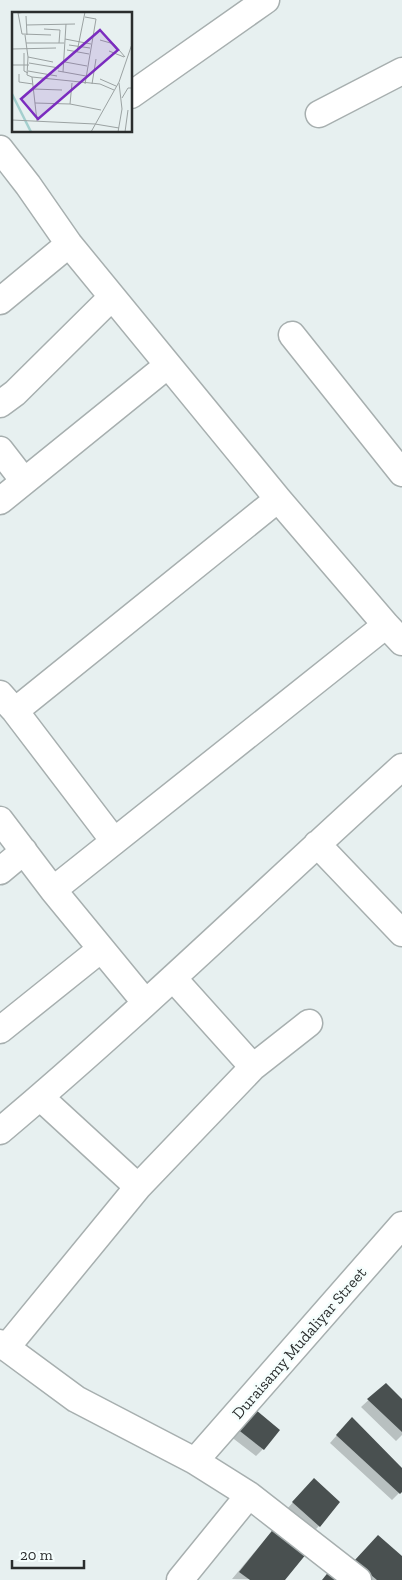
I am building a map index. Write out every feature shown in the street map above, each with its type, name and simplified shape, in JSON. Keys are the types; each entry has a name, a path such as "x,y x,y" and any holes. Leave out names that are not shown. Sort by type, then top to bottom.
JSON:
{"street":[{"path":"132,94 266,0"},
{"path":"319,114 402,71"},
{"path":"0,150 28,185 69,244 112,297 278,499 394,634 114,842 54,890"},
{"path":"0,302 69,244"},
{"path":"0,404 15,393 112,297"},
{"path":"292,335 402,473"},
{"path":"0,501 168,365"},
{"path":"0,450 24,481"},
{"path":"114,842 8,702 278,499"},
{"path":"0,1131 172,978 402,767"},
{"path":"0,820 145,1002"},
{"path":"317,844 402,933"},
{"path":"0,871 24,851"},
{"path":"0,1030 101,949"},
{"path":"172,978 253,1068"},
{"path":"309,1023 253,1068 138,1187 3,1346 76,1400 195,1461 249,1495 358,1580"},
{"path":"40,1097 138,1187"},
{"name":"Duraisamy Mudaliyar Street","path":"195,1461 402,1225"},
{"path":"180,1580 249,1495"}],"building":[{"path":"386,1383 402,1399 402,1432 367,1399"},
{"path":"256,1410 280,1430 264,1450 236,1428"},
{"path":"352,1417 402,1468 402,1492 400,1494 336,1435"},
{"path":"314,1478 340,1502 320,1527 292,1502"},
{"path":"275,1527 307,1553 285,1580 250,1580 239,1572"},
{"path":"378,1535 402,1556 402,1580 377,1580 354,1561"},
{"path":"330,1570 342,1580 322,1580"}]}
